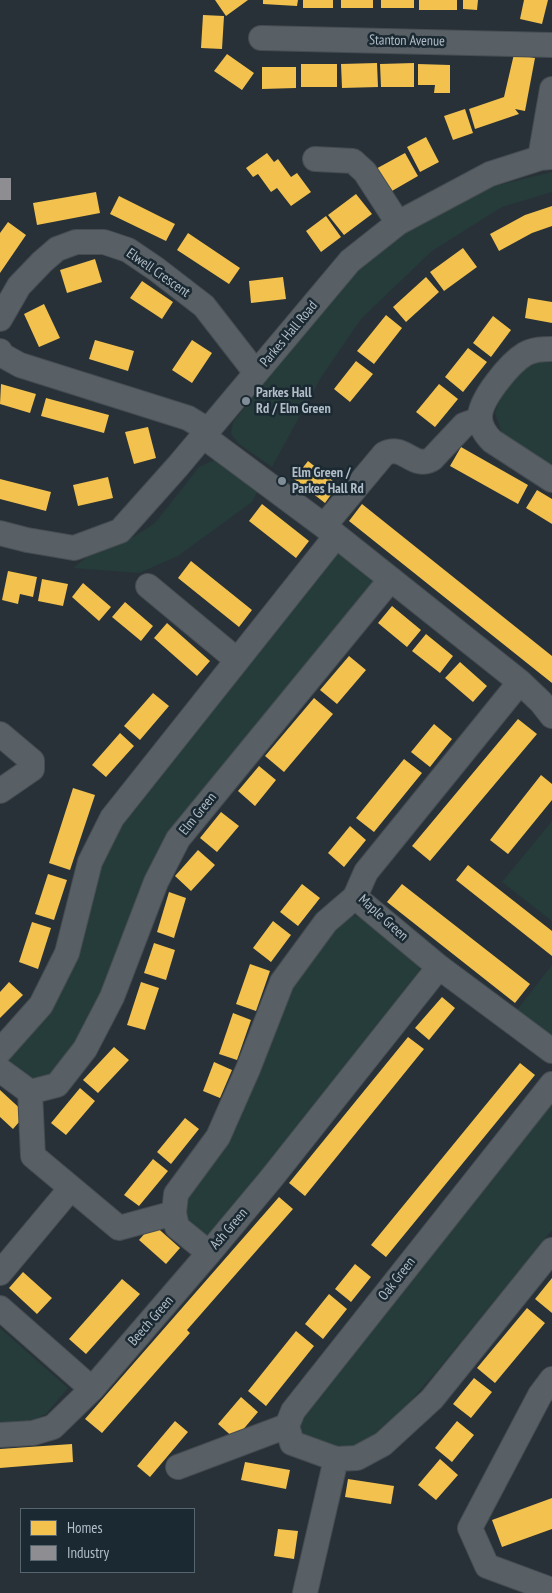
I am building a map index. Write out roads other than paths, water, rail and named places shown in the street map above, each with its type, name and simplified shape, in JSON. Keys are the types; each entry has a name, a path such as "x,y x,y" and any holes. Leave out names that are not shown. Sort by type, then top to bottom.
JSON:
{"street":[{"name":"Stanton Avenue","path":"261,38 552,45"},
{"path":"546,158 552,89"},
{"path":"314,158 353,161 365,172 398,223"},
{"name":"Parkes Hall Road","path":"0,533 74,548 120,531 206,433 350,261 398,223 490,174 546,158"},
{"name":"Elwell Crescent","path":"0,319 19,286 57,249 76,242 104,242 128,250 204,306 256,373"},
{"path":"552,349 535,350 524,354 503,373 483,405 480,419 486,435 492,441 552,480"},
{"path":"0,351 2,356 20,365 188,418 520,682 541,702 552,716"},
{"path":"0,1051 41,1005 67,953 90,862 112,818 238,660 384,454 392,451 398,452 422,462 432,458 464,425 480,419"},
{"name":"Elm Green","path":"30,1092 57,1086 85,1050 112,997 156,882 178,839 391,579"},
{"path":"148,586 238,660"},
{"name":"Maple Green","path":"520,682 366,872 354,897 439,967 552,1052"},
{"path":"0,734 32,761 32,769 0,791"},
{"path":"0,1070 30,1092 33,1156 119,1228 174,1213 176,1194 218,1137 248,1069 282,982 326,922 354,897"},
{"name":"Ash Green","path":"174,1213 177,1227 209,1253 270,1180 439,967"},
{"name":"Oak Green","path":"287,1426 293,1411 552,1084"},
{"path":"0,1273 71,1188"},
{"path":"178,1467 287,1426 292,1443 336,1459 357,1458 383,1444 432,1399 552,1250"},
{"name":"Beech Green","path":"0,1435 32,1433 53,1427 92,1389 209,1253"},
{"path":"0,1308 92,1389"},
{"path":"552,1379 540,1395 470,1528 487,1566 552,1590"},
{"path":"305,1593 336,1459"}],"place":[{"name":"Parkes Hall Rd / Elm Green","path":"246,401"},
{"name":"Elm Green / Parkes Hall Rd","path":"282,481"}]}
